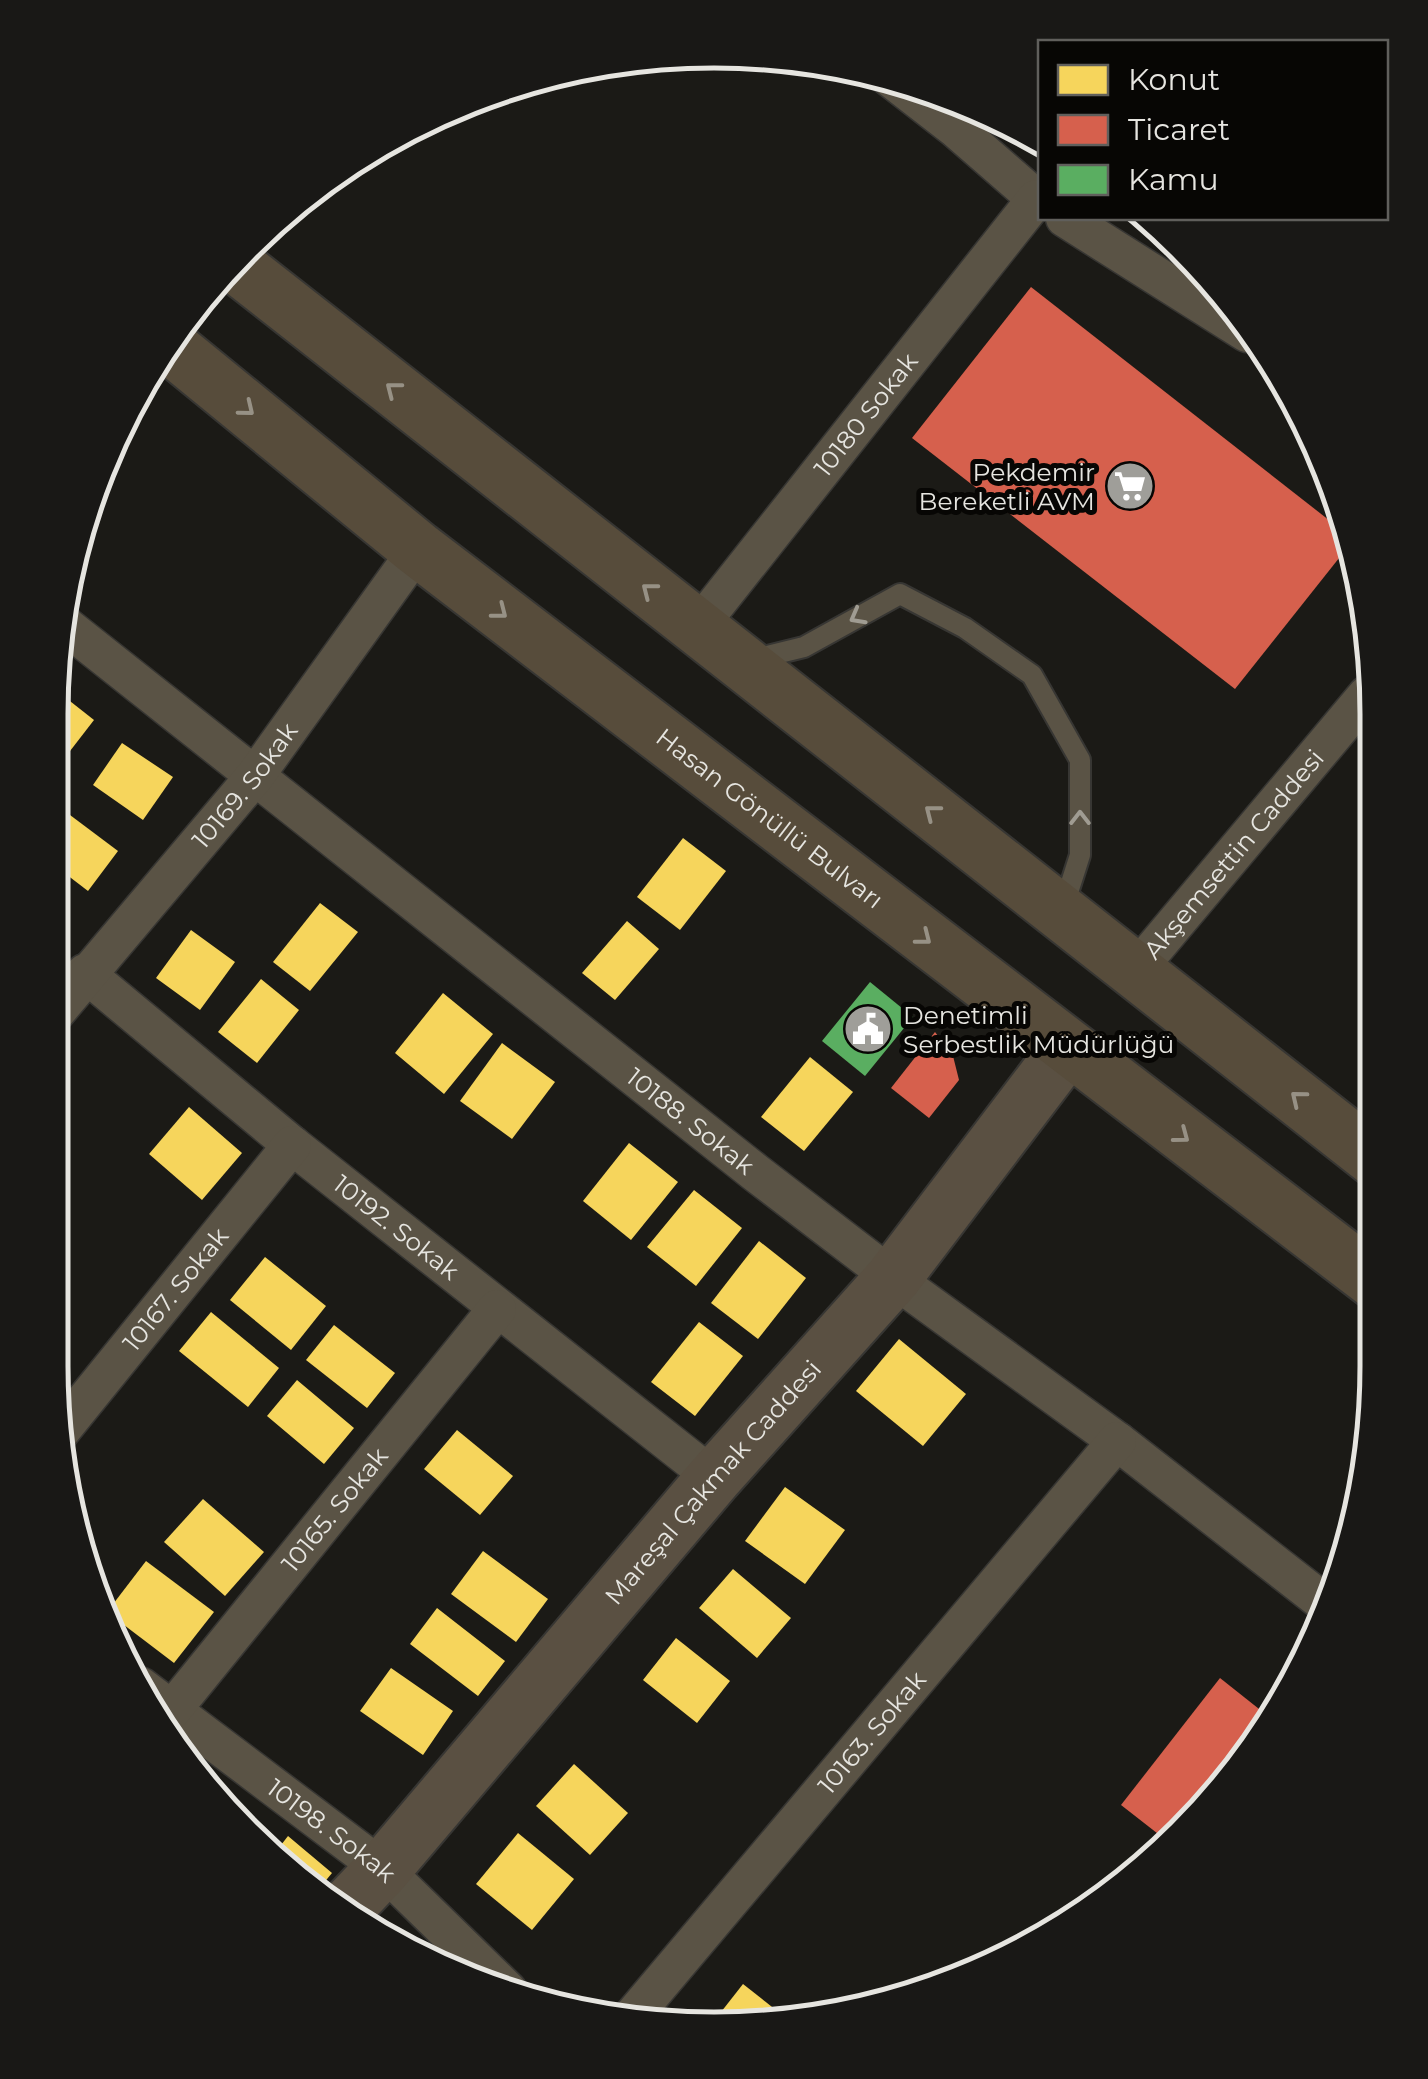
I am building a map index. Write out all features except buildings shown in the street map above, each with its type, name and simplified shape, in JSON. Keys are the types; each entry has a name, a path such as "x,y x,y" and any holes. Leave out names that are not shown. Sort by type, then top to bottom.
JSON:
{"main road":[{"path":"244,271 1360,1147"},
{"name":"Hasan Gönüllü Bulvarı","path":"178,353 418,550 1360,1271"}],"street":[{"path":"961,117 1038,197"},
{"name":"10180 Sokak","path":"698,628 1038,217"},
{"path":"1069,220 1225,317"},
{"name":"10169. Sokak","path":"68,996 255,776 418,550"},
{"name":"10188. Sokak","path":"73,631 893,1278 1116,1441 1317,1597"},
{"name":"Akşemsettin Caddesi","path":"1136,969 1354,738"},
{"name":"10192. Sokak","path":"85,974 496,1309 714,1478"},
{"name":"Mareşal Çakmak Caddesi","path":"353,1901 714,1478 893,1278 1068,1049"},
{"name":"10167. Sokak","path":"70,1419 292,1145"},
{"name":"10165. Sokak","path":"172,1710 496,1309"},
{"name":"10163. Sokak","path":"640,2007 1116,1441"},
{"name":"10198. Sokak","path":"164,1704 384,1869 486,1969"}],"lane":[{"path":"742,662 804,646 900,594 966,628 1032,674 1080,760 1080,855 1061,913"}],"place":[{"name":"Pekdemir Bereketli AVM","path":"1130,486"},
{"name":"Denetimli Serbestlik Müdürlüğü","path":"868,1029"}]}
